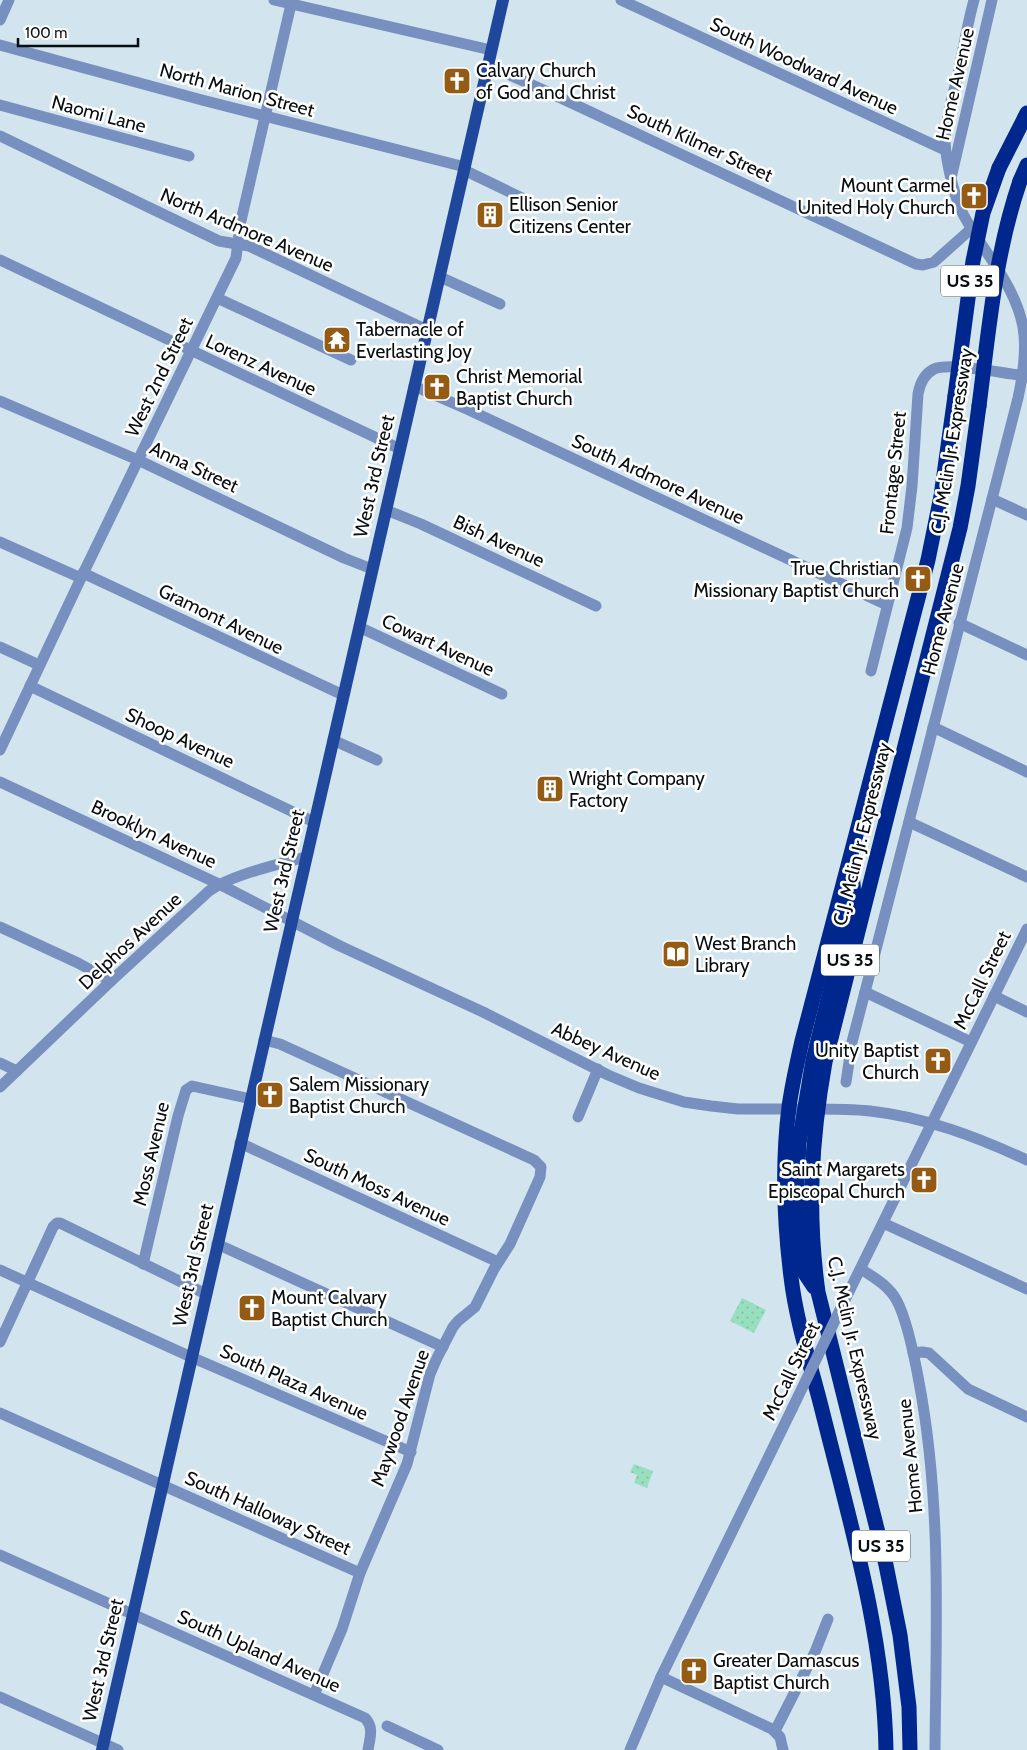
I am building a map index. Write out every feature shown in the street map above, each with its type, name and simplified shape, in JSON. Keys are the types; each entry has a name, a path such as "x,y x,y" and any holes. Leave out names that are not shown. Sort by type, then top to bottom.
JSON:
{"highway":[{"name":"C.J. Mclin Jr. Expressway","path":"910,1750 909,1707 900,1635 886,1565 818,1292 804,1272 800,1246 797,1182 799,1143 803,1109 813,1060 854,895 850,857 909,634 935,527 949,447 973,261 983,213 999,168 1027,113"},
{"name":"C.J. Mclin Jr. Expressway","path":"886,1750 880,1671 867,1594 802,1332 791,1279 787,1237 785,1167 803,1109 825,1062 960,528 968,486 999,256 1005,229 1027,165"}],"main road":[{"name":"West 3rd Street","path":"103,1747 503,0"}],"street":[{"path":"0,20 9,0"},
{"path":"274,0 292,2 491,50"},
{"name":"South Woodward Avenue","path":"621,0 945,150"},
{"name":"Home Avenue","path":"846,1082 852,1042 1024,376 1025,344 1023,326 1018,309 1006,282 962,212 956,198 945,150 945,138 951,104 974,0"},
{"name":"Home Avenue","path":"952,176 992,0"},
{"name":"West 2nd Street","path":"0,750 82,575 236,258 240,225 292,2"},
{"name":"North Marion Street","path":"0,45 464,169 524,199"},
{"name":"South Kilmer Street","path":"487,68 506,73 550,93 916,264 922,265 934,262 971,228"},
{"name":"Naomi Lane","path":"0,105 189,156"},
{"name":"North Ardmore Avenue","path":"0,136 219,241 249,246 427,330"},
{"name":"Lorenz Avenue","path":"0,260 400,449"},
{"path":"440,277 500,304"},
{"path":"217,298 352,360"},
{"name":"Frontage Street","path":"871,671 910,510 918,394 923,378 933,370 948,366 1024,376"},
{"name":"South Ardmore Avenue","path":"414,386 887,605"},
{"name":"Anna Street","path":"0,401 138,460 344,558 372,569"},
{"path":"992,499 1027,516"},
{"name":"Bish Avenue","path":"386,510 421,524 596,606"},
{"name":"Gramont Avenue","path":"0,542 82,575 343,695"},
{"path":"959,623 1027,655"},
{"name":"Cowart Avenue","path":"359,627 502,694"},
{"path":"0,647 39,665"},
{"name":"Shoop Avenue","path":"30,686 314,822"},
{"path":"933,727 1027,772"},
{"path":"333,740 377,760"},
{"name":"Brooklyn Avenue","path":"0,782 221,885 291,921"},
{"path":"909,822 1027,877"},
{"name":"Delphos Avenue","path":"0,1087 111,981 209,892 221,885 264,869 306,857"},
{"name":"Abbey Avenue","path":"291,921 358,955 483,1012 639,1088 684,1102 738,1109 869,1111 931,1123 960,1132 1027,1160"},
{"path":"0,927 78,963 111,981"},
{"name":"McCall Street","path":"630,1750 662,1677 1027,929"},
{"path":"865,992 971,1042"},
{"path":"994,996 1027,1012"},
{"name":"Maywood Avenue","path":"264,1040 280,1044 408,1102 534,1160 541,1167 540,1177 510,1244 498,1262 475,1307 458,1320 430,1374 411,1452 360,1572 342,1629 314,1695"},
{"path":"0,1063 17,1071"},
{"path":"578,1116 598,1069"},
{"name":"Moss Avenue","path":"143,1264 178,1116 186,1090 192,1086 251,1099"},
{"name":"South Moss Avenue","path":"240,1143 498,1262"},
{"path":"0,1342 53,1227 56,1223 60,1222 206,1294"},
{"path":"883,1223 1027,1289"},
{"path":"217,1244 443,1347"},
{"name":"Home Avenue","path":"861,1269 885,1285 899,1304 913,1353 925,1414 935,1509 936,1750"},
{"name":"South Plaza Avenue","path":"0,1270 191,1357 411,1452"},
{"path":"913,1353 929,1353 968,1390 1027,1417"},
{"name":"South Halloway Street","path":"0,1413 360,1572"},
{"name":"South Upland Avenue","path":"0,1555 365,1718 370,1722 371,1730 368,1750"},
{"path":"775,1731 815,1652 828,1619"},
{"path":"662,1677 775,1731 780,1737 783,1750"},
{"path":"0,1697 103,1747 118,1750"},
{"path":"387,1726 438,1750"}],"green space":[{"path":"742,1298 766,1310 754,1333 730,1321"},
{"path":"634,1464 653,1471 647,1488 634,1483 637,1475 630,1472"}],"place":[{"name":"Calvary Church of God and Christ","path":"457,81"},
{"name":"Mount Carmel United Holy Church","path":"974,196"},
{"name":"Ellison Senior Citizens Center","path":"490,215"},
{"name":"Tabernacle of Everlasting Joy","path":"337,340"},
{"name":"Christ Memorial Baptist Church","path":"437,387"},
{"name":"True Christian Missionary Baptist Church","path":"918,579"},
{"name":"Wright Company Factory","path":"550,789"},
{"name":"West Branch Library","path":"676,954"},
{"name":"Unity Baptist Church","path":"938,1061"},
{"name":"Salem Missionary Baptist Church","path":"270,1095"},
{"name":"Saint Margarets Episcopal Church","path":"924,1180"},
{"name":"Mount Calvary Baptist Church","path":"252,1308"},
{"name":"Greater Damascus Baptist Church","path":"694,1671"}]}
